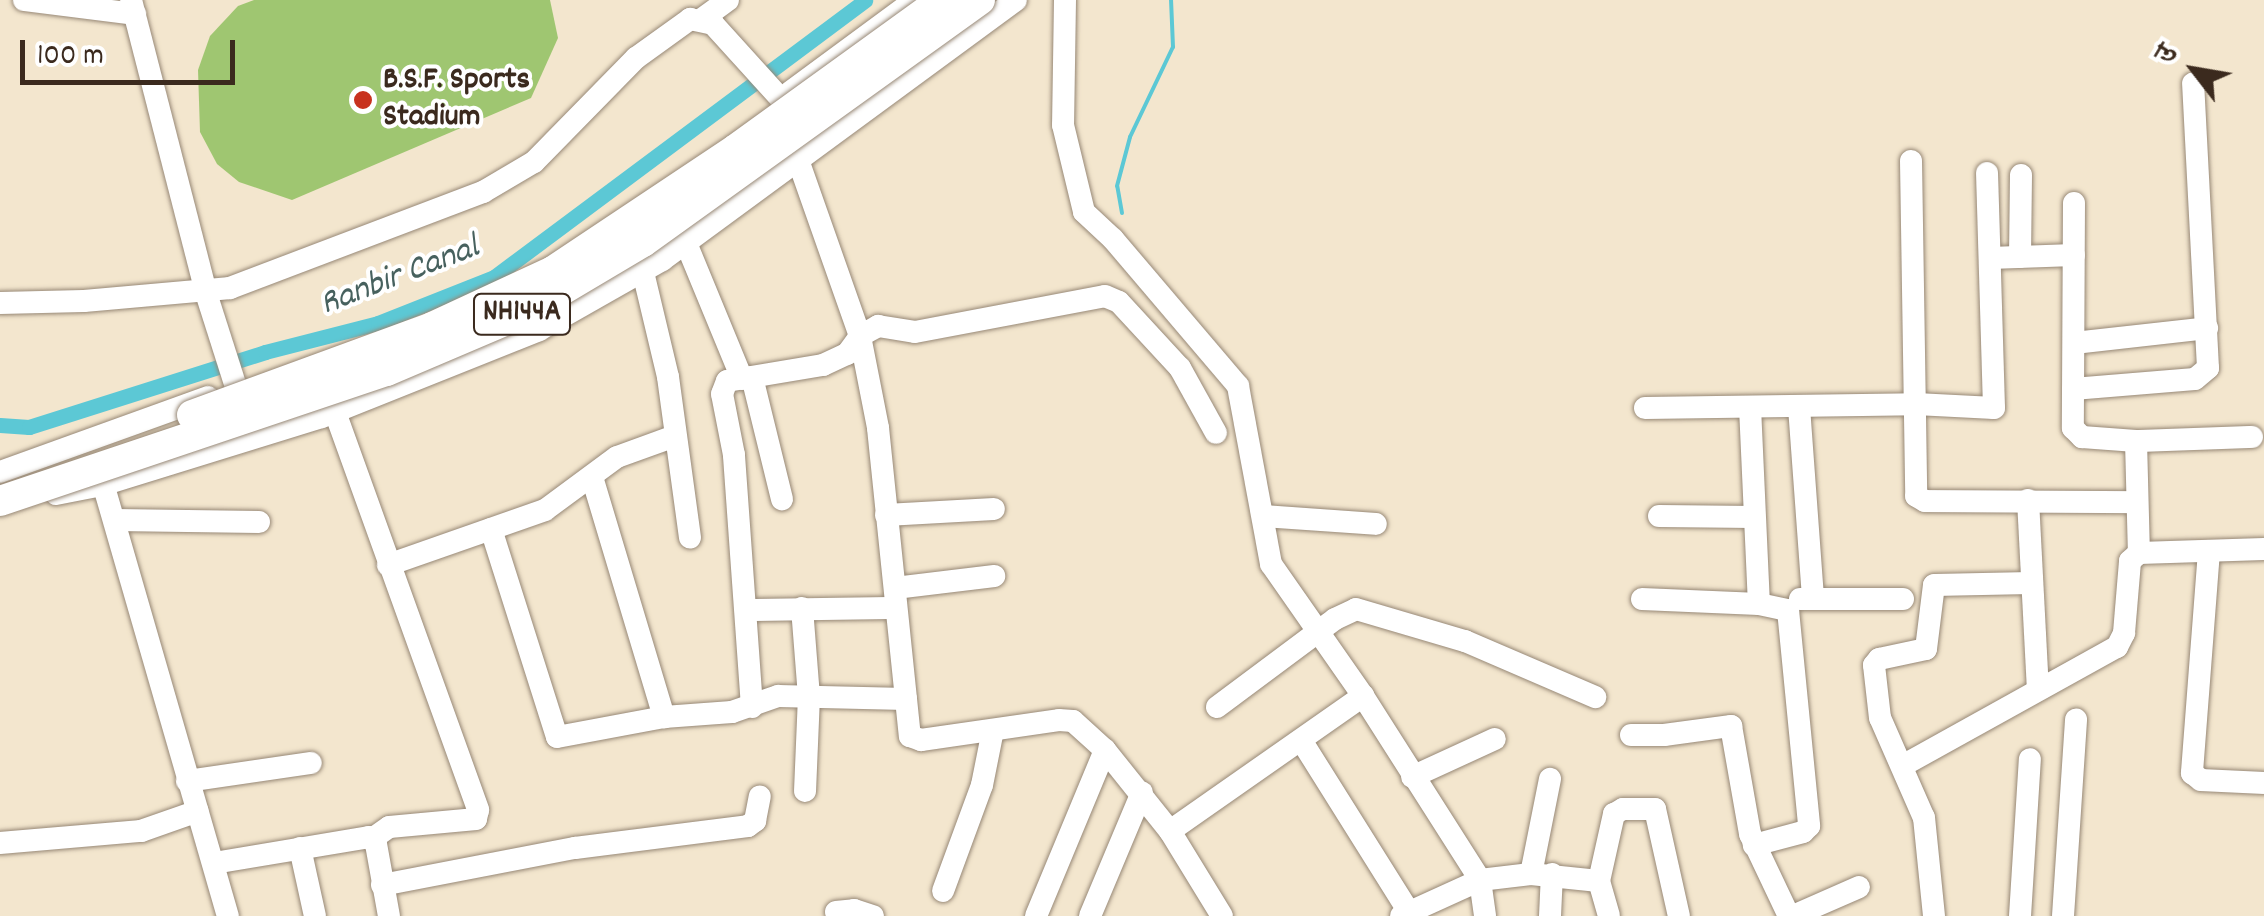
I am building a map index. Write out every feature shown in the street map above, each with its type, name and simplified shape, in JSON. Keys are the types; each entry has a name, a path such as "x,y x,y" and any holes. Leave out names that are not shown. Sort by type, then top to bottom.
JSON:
{"highway":[{"name":"NH144A","path":"1,483 413,334 554,271 736,149 942,0"},
{"name":"NH144A","path":"1,483 387,371 525,312 643,242 980,0"}],"street":[{"path":"24,0 77,10 133,7 206,293 235,384"},
{"path":"0,304 206,293 243,284 507,180 534,162 650,46 680,23 702,19 728,0"},
{"path":"1,483 92,439 500,287 609,227 772,98 915,0"},
{"path":"1,483 102,485 335,412 539,330 643,272 1016,0"},
{"path":"1065,0 1063,126 1084,212 1114,239 1238,386 1271,564 1363,696 1480,880 1485,916"},
{"path":"702,19 713,24 772,98"},
{"path":"2073,388 2202,378 2208,368 2193,83"},
{"path":"798,160 860,336 878,428 909,732 916,740 1066,719 1105,750 1142,792 1180,823 1222,916"},
{"path":"1910,162 1915,491 1920,499 2138,502"},
{"path":"1646,408 1996,406 1987,173"},
{"path":"2020,257 2021,176"},
{"path":"2074,204 2075,434 2136,440 2252,438"},
{"path":"686,242 747,378 782,499"},
{"path":"1990,258 2074,255"},
{"path":"643,272 656,312 690,538"},
{"path":"752,707 734,455 722,388 727,381 823,365 847,354 860,336 878,326 915,332 1112,297 1180,368 1216,433"},
{"path":"2074,343 2206,328"},
{"path":"1799,407 1813,598"},
{"path":"1750,408 1759,604"},
{"path":"214,864 372,838 389,827 476,818 479,814 335,412"},
{"path":"388,566 545,510 617,457 676,436"},
{"path":"92,439 228,916"},
{"path":"2136,440 2139,553"},
{"path":"592,477 664,716"},
{"path":"2028,500 2038,689"},
{"path":"886,515 994,509"},
{"path":"1263,516 1376,524"},
{"path":"1659,516 1754,518"},
{"path":"114,520 259,522"},
{"path":"492,529 554,733 563,738 664,716 752,707 774,696 906,698"},
{"path":"1902,766 2038,689 2076,672 2122,641 2130,562 2139,553 2264,549"},
{"path":"2209,551 2192,773 2201,780 2264,784"},
{"path":"748,610 896,598 994,576"},
{"path":"1934,916 1926,826 1878,708 1875,662 1926,649 1934,584 2030,583"},
{"path":"1785,608 1793,600 1813,598 1903,599"},
{"path":"1642,599 1785,608"},
{"path":"802,608 809,696 805,791"},
{"path":"1754,845 1803,832 1809,826 1791,619 1785,608"},
{"path":"1217,707 1348,611 1367,611 1464,642 1595,697"},
{"path":"1180,823 1363,696"},
{"path":"2062,916 2076,719"},
{"path":"1630,735 1664,736 1732,726 1754,845 1791,916 1859,886"},
{"path":"943,891 982,785 993,730"},
{"path":"1412,777 1496,738"},
{"path":"1301,740 1405,914 1436,908 1480,880 1541,874 1599,881"},
{"path":"1036,916 1105,750"},
{"path":"2020,916 2030,759"},
{"path":"187,781 310,763"},
{"path":"1550,780 1541,874 1550,916"},
{"path":"1090,916 1142,792"},
{"path":"382,885 574,848 748,826 756,821 760,796"},
{"path":"1608,916 1599,881 1614,814 1623,809 1655,809 1679,916"},
{"path":"0,843 141,831 198,811"},
{"path":"372,838 389,916"},
{"path":"300,848 316,916"},
{"path":"836,912 854,910 873,916"}],"green space":[{"name":"B.S.F. Sports Stadium","path":"254,0 550,0 558,38 531,98 292,200 239,182 217,164 200,132 198,70 210,36 238,6"}],"waterway":[{"name":"Ranbir Canal","path":"0,425 29,427 265,352 378,323 494,277 865,0"},
{"path":"1122,213 1117,186 1130,137 1173,47 1171,0"}],"place":[{"name":"B.S.F. Sports Stadium","path":"363,100"}]}
